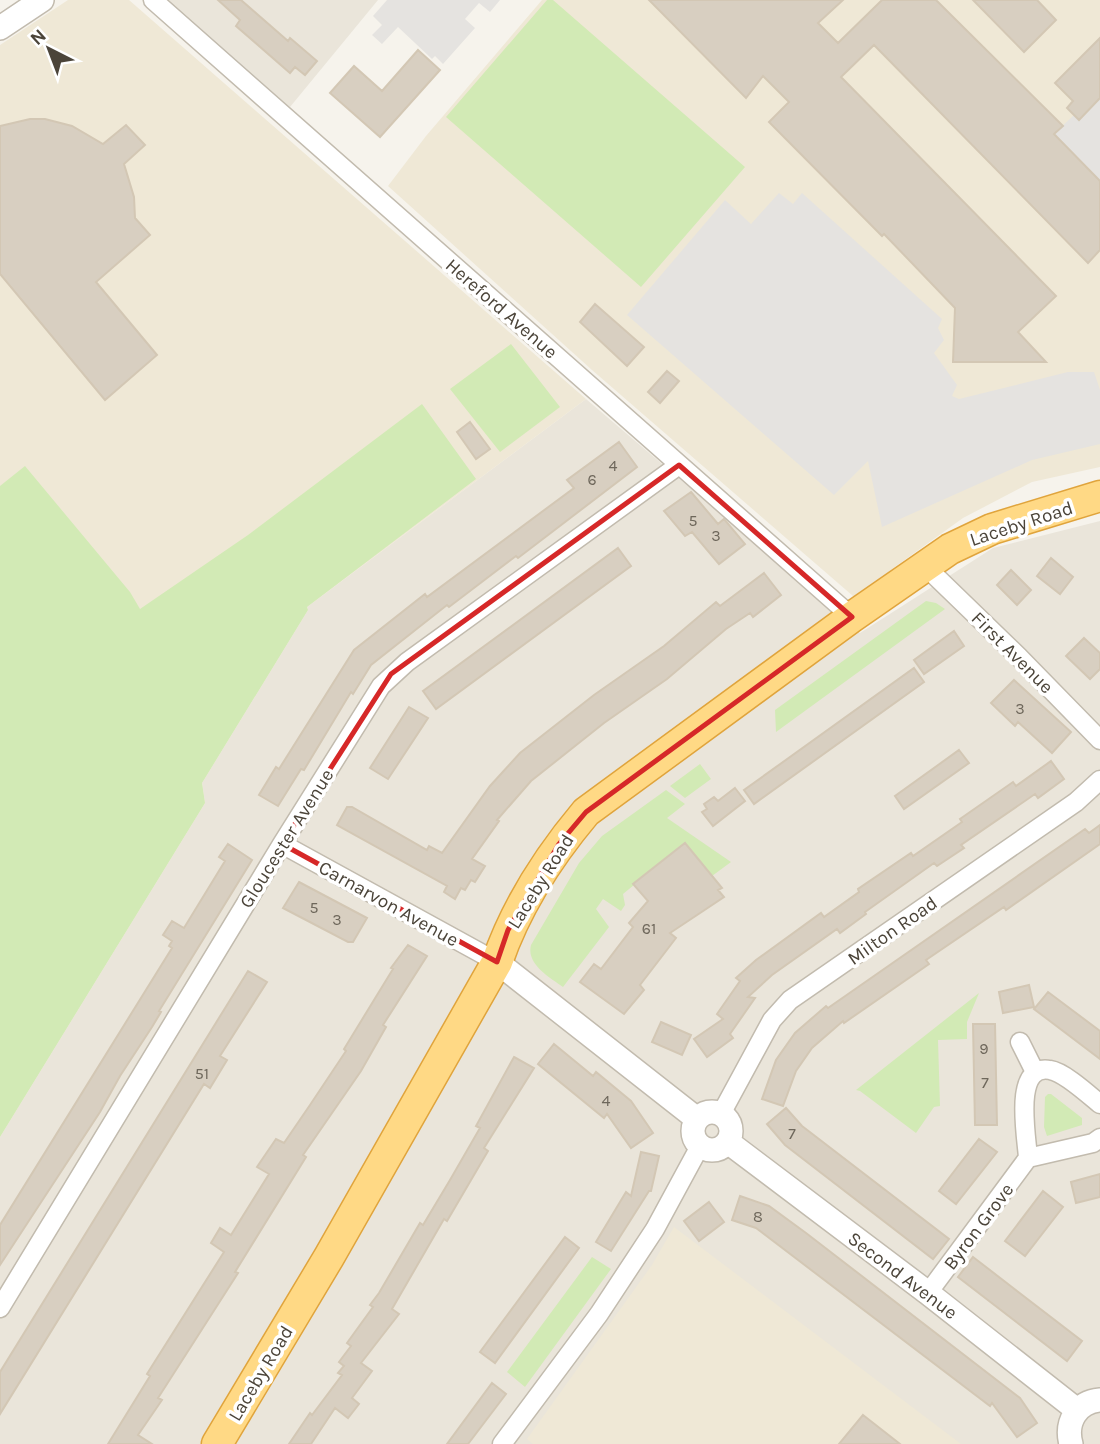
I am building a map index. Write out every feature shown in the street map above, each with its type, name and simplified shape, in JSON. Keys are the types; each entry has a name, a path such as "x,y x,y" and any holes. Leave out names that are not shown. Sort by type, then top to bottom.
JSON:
{"highway":[{"name":"Laceby Road","path":"217,1444 329,1257 497,962 508,930 559,844 586,811 852,617 960,543 992,529 1100,496"}],"street":[{"path":"0,28 42,0"},
{"name":"Hereford Avenue","path":"152,0 852,617"},
{"name":"Gloucester Avenue","path":"0,1308 381,686 391,674 679,464"},
{"name":"First Avenue","path":"925,566 1100,740"},
{"name":"Milton Road","path":"721,1114 772,1020 790,1000 1076,802 1100,780"},
{"name":"Carnarvon Avenue","path":"282,844 497,962"},
{"path":"497,962 697,1119"},
{"path":"1020,1042 1035,1072"},
{"path":"1100,1104 1049,1069 1035,1072 1024,1091 1028,1158 1093,1143 1100,1138"},
{"path":"707,1112 721,1114 730,1124 732,1131 728,1142 716,1150 700,1146 693,1134 697,1119 707,1112"},
{"name":"Second Avenue","path":"728,1142 1077,1410"},
{"path":"502,1444 606,1303 655,1228 700,1146"},
{"name":"Byron Grove","path":"928,1293 1028,1158"},
{"path":"1071,1444 1070,1423 1077,1410 1086,1403 1100,1399"}],"highlighted area":[{"path":"679,465 852,617 586,812 559,844 508,930 497,962 282,844 391,674"}],"shaded area":[{"path":"68,0 129,0 586,399 307,607 308,610 202,783 205,803 0,1137 0,45"},
{"path":"169,0 378,0 290,107"},
{"path":"387,0 500,0 490,12 479,3 465,19 475,28 443,64 435,56 432,59 398,27 382,44 372,35 382,25 373,16"},
{"path":"542,0 1100,0 1100,467 1032,482 963,518 892,569 860,596 853,596 592,370 388,186 426,136"},
{"path":"1100,98 1100,181 1054,134 1074,115 1079,120"},
{"path":"779,193 793,204 802,193 942,319 938,328 944,340 934,353 957,385 952,396 959,399 1068,372 1094,372 1100,390 1100,444 1032,460 882,527 868,461 834,495 627,315 725,200 751,224"},
{"path":"586,399 860,633 993,548 1100,521 1100,1444 0,1444 0,1137 205,803 202,783 308,610 307,607"},
{"path":"674,1227 961,1444 533,1444 527,1439 652,1265"}],"green space":[{"path":"547,0 553,0 745,167 641,287 446,117"},
{"path":"511,344 560,407 500,452 450,389"},
{"path":"422,404 476,479 307,607 308,610 202,783 205,803 0,1137 0,486 25,466 130,592 140,609 248,535"},
{"path":"926,601 945,609 776,732 775,710"},
{"path":"700,764 711,779 685,798 670,786"},
{"path":"666,790 685,804 667,818 731,862 712,876 685,843 623,894 625,905 621,911 603,899 596,909 609,927 563,987 535,964 530,952 531,945 579,863 602,836"},
{"path":"979,993 967,1022 967,1039 938,1040 940,1106 934,1107 916,1133 856,1090"},
{"path":"1048,1094 1082,1118 1082,1125 1047,1136 1044,1127 1045,1097"},
{"path":"592,1257 611,1269 525,1387 507,1372"}],"building":[{"path":"218,0 241,0 288,41 290,38 317,61 305,75 295,67 290,73 236,26 240,20"},
{"path":"649,0 843,0 818,23 838,43 882,0 936,0 1063,126 1054,134 1100,181 1100,250 1088,263 874,45 841,77 1056,296 1018,332 1046,362 953,362 955,308 884,234 882,236 769,122 789,102 763,76 746,98"},
{"path":"973,0 1037,0 1056,20 1024,52"},
{"path":"1100,38 1100,98 1079,120 1067,108 1073,101 1055,83"},
{"path":"418,50 440,70 380,137 330,93 354,66 382,91"},
{"path":"30,119 45,119 72,126 103,144 126,125 145,145 124,164 134,197 135,218 150,235 96,282 157,355 105,400 0,274 0,126"},
{"path":"595,304 644,347 627,366 580,322"},
{"path":"667,371 679,381 660,403 648,392"},
{"path":"470,422 490,449 476,459 457,432"},
{"path":"619,442 637,467 518,558 516,556 449,607 447,605 371,665 278,806 259,795 276,767 279,769 354,650 425,594 427,597 574,488 567,480"},
{"path":"691,492 718,524 724,519 745,544 719,564 692,532 685,536 664,511"},
{"path":"618,548 631,566 436,709 423,691"},
{"path":"1051,558 1073,577 1060,594 1037,576"},
{"path":"1011,570 1031,590 1017,605 997,585"},
{"path":"764,573 781,595 753,617 750,613 726,629 667,679 604,723 531,781 497,820 499,821 472,859 485,866 475,882 471,880 465,890 461,888 455,899 444,892 447,886 337,825 347,807 352,807 427,850 429,846 442,853 490,786 520,753 594,695 664,646 716,602 720,606"},
{"path":"954,631 964,646 924,674 914,660"},
{"path":"1084,638 1100,653 1100,669 1090,679 1066,656"},
{"path":"914,668 924,682 754,804 744,790"},
{"path":"1014,680 1071,732 1052,753 1018,722 1015,726 991,703"},
{"path":"409,707 428,718 388,779 370,768"},
{"path":"959,750 969,763 904,809 895,796"},
{"path":"1051,761 1064,779 1038,798 1035,794 961,845 964,848 937,866 934,863 840,933 837,929 772,975 748,997 755,998 730,1034 733,1038 707,1057 694,1039 723,1019 717,1014 740,981 736,978 756,960 821,913 824,917 859,892 858,889 911,853 913,856 1013,782 1016,786"},
{"path":"735,788 745,801 713,826 702,812 707,809 704,804 714,797 718,801"},
{"path":"1100,825 1100,844 1006,910 1004,907 926,960 929,964 844,1023 843,1021 812,1048 796,1071 783,1106 762,1099 776,1060 795,1033 826,1006 828,1008 1085,829 1089,833"},
{"path":"685,843 722,888 718,890 724,897 670,933 676,938 640,985 644,990 624,1014 580,982 594,964 601,969 633,927 629,923 648,901 633,884"},
{"path":"228,844 252,860 100,1112 0,1265 0,1225 172,948 169,946 172,941 163,935 172,921 184,928 225,861 219,857"},
{"path":"299,882 367,918 353,942 348,942 283,908"},
{"path":"408,945 427,956 383,1025 386,1027 361,1071 303,1155 306,1157 235,1272 238,1273 158,1398 162,1400 138,1435 152,1444 108,1444 150,1376 147,1374 224,1252 211,1243 220,1228 231,1235 269,1174 257,1167 276,1139 284,1143 310,1105 346,1051 344,1049 393,969 391,968"},
{"path":"248,971 267,982 220,1056 227,1060 210,1088 204,1084 0,1414 0,1372"},
{"path":"1029,985 1034,1007 1003,1013 999,992"},
{"path":"1048,992 1100,1031 1100,1059 1034,1009"},
{"path":"661,1022 691,1035 682,1055 652,1042"},
{"path":"973,1024 995,1024 997,1125 975,1125"},
{"path":"554,1044 593,1076 596,1072 631,1101 653,1133 631,1148 607,1114 604,1118 538,1064"},
{"path":"514,1057 534,1068 484,1148 488,1151 447,1221 444,1219 392,1309 399,1314 361,1363 372,1371 352,1398 359,1404 348,1418 335,1408 311,1444 289,1444 310,1413 312,1415 342,1375 338,1373 344,1366 339,1362 351,1346 347,1343 373,1307 370,1305 450,1180 480,1128 476,1126"},
{"path":"786,1108 802,1126 949,1239 933,1259 785,1145 767,1124"},
{"path":"979,1139 997,1152 956,1204 939,1191"},
{"path":"641,1152 659,1156 651,1191 611,1251 596,1242 626,1192 631,1196"},
{"path":"1100,1174 1100,1197 1076,1203 1071,1182"},
{"path":"1043,1191 1063,1207 1025,1256 1005,1241"},
{"path":"740,1196 769,1206 806,1233 1020,1398 1037,1423 1017,1437 992,1403 990,1406 756,1228 732,1220"},
{"path":"709,1202 724,1222 699,1241 684,1221"},
{"path":"565,1237 579,1248 495,1363 480,1352"},
{"path":"973,1257 1082,1341 1067,1361 958,1277"},
{"path":"492,1383 506,1394 468,1444 447,1444"},
{"path":"863,1415 900,1444 839,1444"}]}
